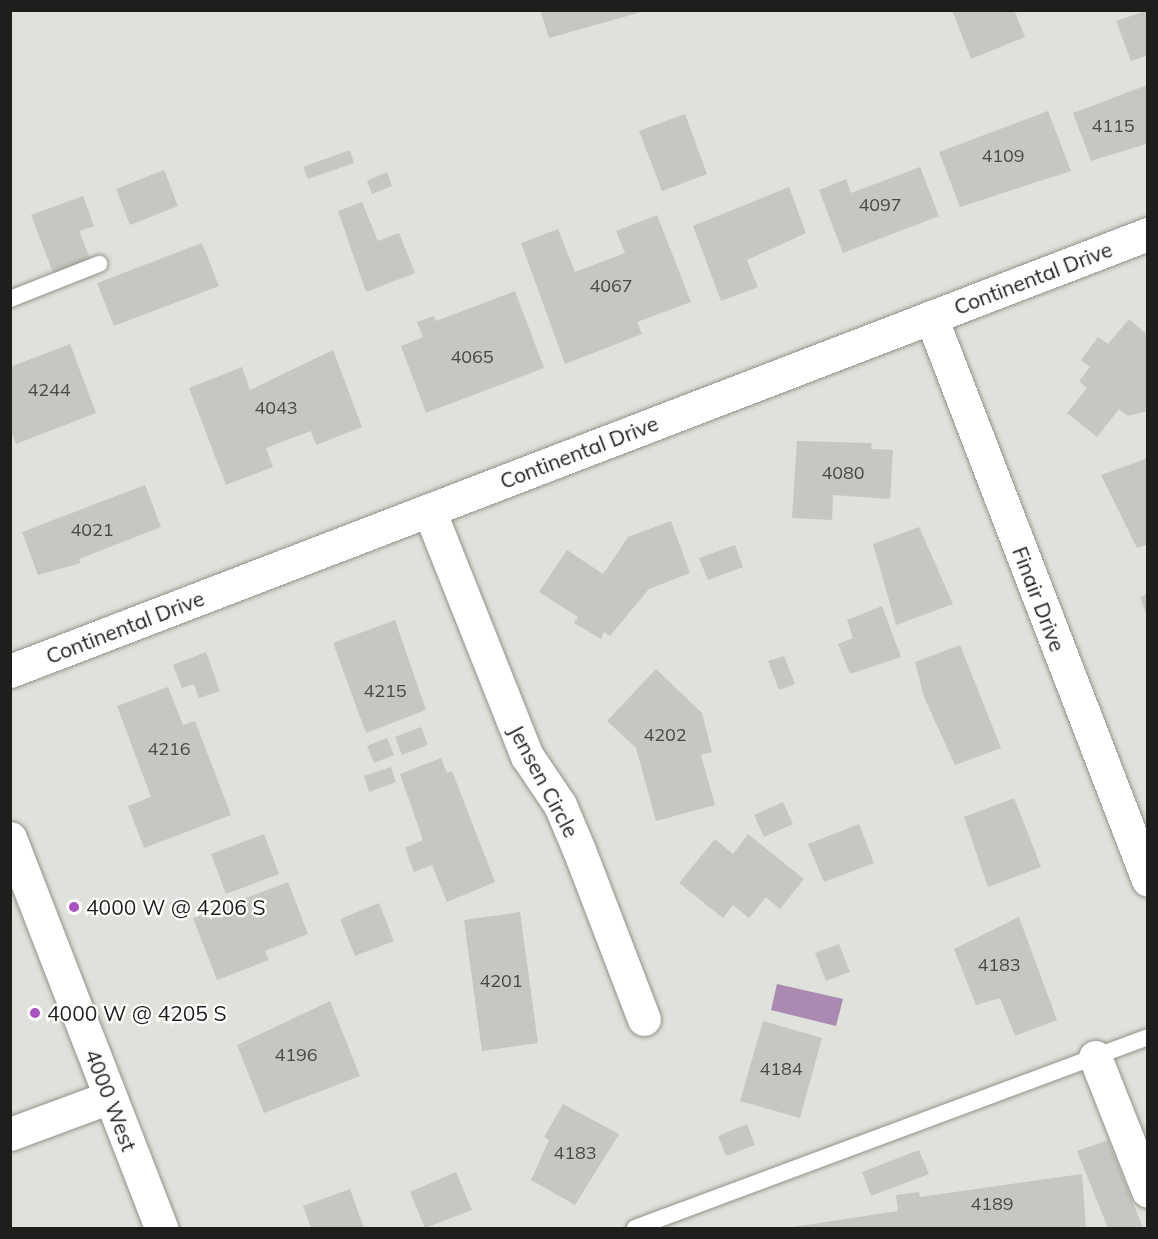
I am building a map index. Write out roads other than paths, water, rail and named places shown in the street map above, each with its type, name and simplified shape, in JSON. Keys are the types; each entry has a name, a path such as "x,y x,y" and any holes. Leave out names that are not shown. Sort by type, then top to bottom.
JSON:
{"street":[{"name":"Continental Drive","path":"10,671 1148,234"},
{"name":"Finair Drive","path":"931,317 1148,880"},
{"name":"Jensen Circle","path":"429,510 523,747 560,805 579,849 644,1019"},
{"name":"4000 West","path":"10,838 160,1228"},
{"path":"1095,1057 1148,1191"},
{"path":"10,1134 110,1097"}],"lane":[{"path":"10,299 99,264"},
{"path":"635,1228 1148,1037"}],"place":[{"name":"4000 W @ 4206 S","path":"74,907"},
{"name":"4000 W @ 4205 S","path":"35,1013"}]}
